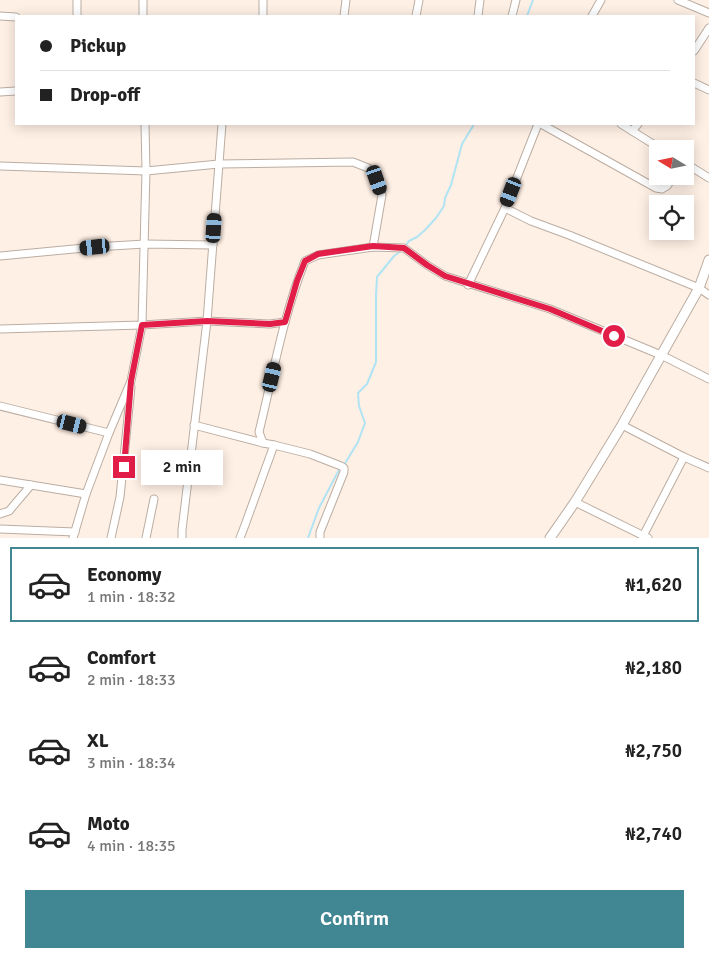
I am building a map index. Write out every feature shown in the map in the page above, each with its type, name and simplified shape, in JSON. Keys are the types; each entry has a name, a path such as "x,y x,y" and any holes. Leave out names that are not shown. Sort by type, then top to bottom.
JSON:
{"street":[{"path":"77,0 77,15"},
{"path":"143,0 143,15"},
{"path":"263,0 263,15"},
{"path":"344,15 346,0"},
{"path":"416,15 419,0"},
{"path":"478,15 480,0"},
{"path":"512,15 516,0"},
{"path":"593,15 601,0"},
{"path":"678,0 709,13"},
{"path":"0,16 15,17"},
{"path":"695,49 709,28"},
{"path":"695,83 709,90"},
{"path":"0,92 15,90"},
{"path":"111,538 120,497 131,381 142,325 145,244 145,125"},
{"path":"182,538 207,321 222,125"},
{"path":"468,284 505,208 539,125"},
{"path":"541,125 649,184"},
{"path":"623,125 649,142"},
{"path":"632,131 637,125"},
{"path":"0,166 146,171 218,164 353,162 368,168 377,180 382,195 373,246"},
{"path":"694,169 709,178"},
{"path":"651,185 662,189 668,185"},
{"path":"505,208 531,222 699,288 709,295"},
{"path":"0,256 145,244 213,245"},
{"path":"264,443 259,432 285,322 305,261 318,254 373,246 404,248 445,276 550,309 662,355 709,379"},
{"path":"550,538 575,502 622,425 699,288 709,260"},
{"path":"0,329 207,321 270,324 285,322"},
{"path":"0,529 74,535 86,494 131,381"},
{"path":"0,406 109,433"},
{"path":"194,425 310,454 342,466 344,472 320,532 320,538"},
{"path":"622,425 709,468"},
{"path":"240,538 274,445"},
{"path":"575,502 645,537 684,457"},
{"path":"0,480 86,494"},
{"path":"0,514 9,511 31,485"},
{"path":"146,538 154,499"}],"waterway":[{"path":"527,15 533,0"},
{"path":"406,245 425,230 444,206 462,144 473,125"},
{"path":"344,465 358,442 365,423 359,406 358,393 367,384 376,362 377,277 394,256 401,251"},
{"path":"308,538 319,508 340,468"}],"route":[{"path":"124,467 131,381 142,325 207,321 270,324 285,322 305,261 318,254 373,246 404,248 445,276 550,309 614,336"}]}
